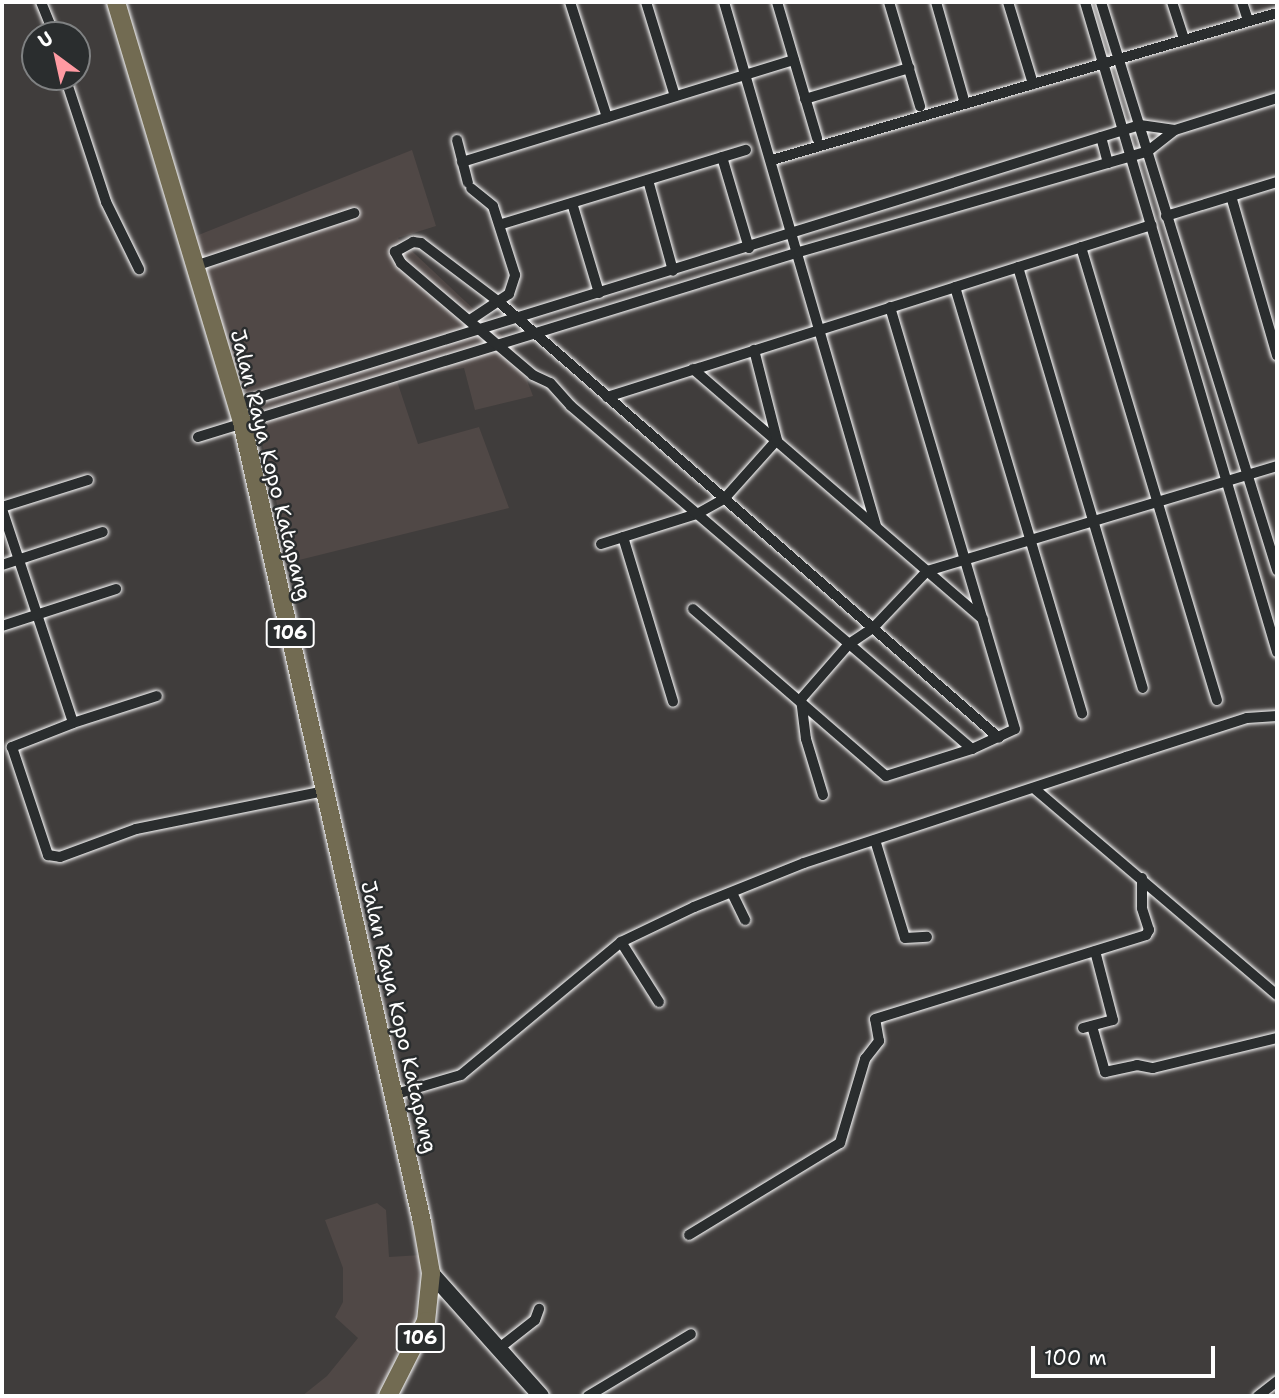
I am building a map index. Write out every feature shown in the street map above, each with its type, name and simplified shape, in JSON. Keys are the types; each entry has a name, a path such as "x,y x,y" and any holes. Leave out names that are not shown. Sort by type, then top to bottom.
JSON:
{"main road":[{"name":"Jalan Raya Kopo Katapang","path":"116,2 240,413 393,1095 430,1273"},
{"path":"430,1273 541,1396"},
{"name":"106","path":"388,1396 414,1350 427,1307 430,1273"},
{"path":"427,1307 437,1301 455,1300"}],"street":[{"path":"41,2 48,21"},
{"path":"570,2 607,117"},
{"path":"646,2 676,96"},
{"path":"724,2 822,329 876,526"},
{"path":"777,2 817,138"},
{"path":"889,2 920,106"},
{"path":"936,2 965,104"},
{"path":"1008,2 1033,84"},
{"path":"1085,2 1277,652"},
{"path":"1101,2 1277,570"},
{"path":"1172,2 1184,40"},
{"path":"1242,2 1248,21"},
{"path":"772,160 1277,13"},
{"path":"462,162 794,60"},
{"path":"805,99 909,68"},
{"path":"70,91 106,202 139,269"},
{"path":"240,413 499,344 799,252 1148,151 1175,130 1277,99"},
{"path":"198,437 240,413 517,317 794,235 1140,125 1175,130"},
{"path":"1101,137 1108,163"},
{"path":"457,141 469,185 489,200 502,224 515,285 499,302 470,320"},
{"path":"502,224 746,150"},
{"path":"722,158 749,248"},
{"path":"648,180 673,271"},
{"path":"1166,216 1277,182"},
{"path":"1231,196 1277,355"},
{"path":"572,203 599,293"},
{"path":"195,266 354,213"},
{"path":"607,397 1152,225"},
{"path":"972,749 482,329 397,260 397,250 421,243 499,302 999,738"},
{"path":"1081,247 1217,700"},
{"path":"1018,267 1143,688"},
{"path":"955,287 1082,714"},
{"path":"693,609 801,699 886,776 972,749 999,738 1015,726 890,307"},
{"path":"754,350 777,440"},
{"path":"693,369 983,619"},
{"path":"601,544 697,513 724,499 777,440"},
{"path":"823,795 806,739 801,699 849,644 873,628 927,571 1158,504 1277,466"},
{"path":"73,723 2,508 88,480"},
{"path":"2,565 103,533"},
{"path":"623,537 673,702"},
{"path":"2,626 116,589"},
{"path":"157,696 7,748 48,855 53,858 136,829 325,791"},
{"path":"393,1095 447,1081 480,1062 621,943 732,893 875,840 1036,790 1247,718 1277,716"},
{"path":"1036,790 1277,995"},
{"path":"875,840 905,938 928,937"},
{"path":"689,1234 841,1143 865,1059 879,1041 875,1019 1149,933 1142,878"},
{"path":"732,893 745,920"},
{"path":"621,943 659,1002"},
{"path":"1095,951 1112,1020 1088,1027 1105,1072 1137,1065 1153,1068 1277,1038"},
{"path":"498,1349 535,1320 539,1310"},
{"path":"588,1396 691,1334"},
{"path":"1258,1396 1277,1381"}],"shaded area":[{"path":"412,150 436,226 398,238 514,347 533,396 475,410 464,368 396,378 418,444 479,427 509,508 291,562 260,434 191,238"},
{"path":"377,1203 386,1210 389,1257 421,1255 415,1321 376,1396 302,1396 327,1376 358,1338 335,1317 343,1302 343,1268 325,1220"}]}
